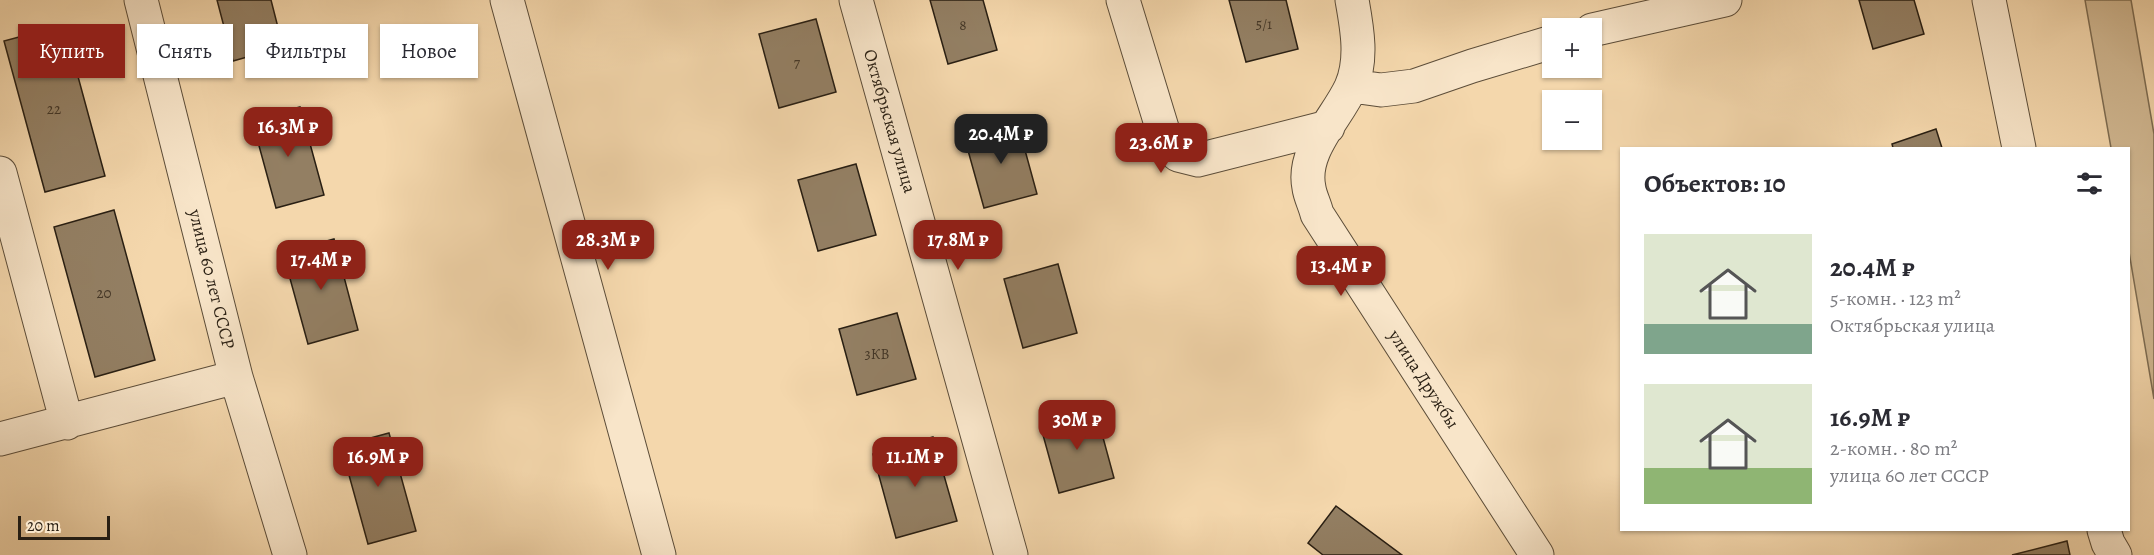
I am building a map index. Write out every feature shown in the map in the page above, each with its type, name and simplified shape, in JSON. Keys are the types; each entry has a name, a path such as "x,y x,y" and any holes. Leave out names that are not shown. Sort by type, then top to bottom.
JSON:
{"street":[{"name":"улица 60 лет СССР","path":"141,0 236,377 290,555"},
{"path":"507,0 659,555"},
{"name":"Октябрьская улица","path":"856,0 1011,555"},
{"path":"1123,0 1167,144 1178,155 1198,160 1328,127"},
{"name":"улица Дружбы","path":"1352,0 1358,33 1357,65 1352,86 1311,157 1308,186 1317,214 1537,555"},
{"path":"1602,28 1725,0"},
{"path":"1989,0 2019,147"},
{"path":"1352,86 1381,90 1414,86 1542,45"},
{"path":"0,173 68,423"},
{"path":"0,439 68,423 236,377"},
{"path":"2104,531 2115,555"}],"shaded area":[{"path":"2085,0 2131,0 2154,134 2154,399 2130,258 2130,147 2111,147"}],"building":[{"path":"217,0 271,0 277,24 245,24 245,58 233,61 233,24 223,24"},
{"path":"930,0 983,0 997,50 948,64"},
{"path":"1229,0 1286,0 1298,49 1246,62"},
{"path":"1859,0 1914,0 1924,34 1873,49"},
{"path":"816,19 836,92 779,108 759,34"},
{"path":"18,37 18,78 78,78 105,176 45,192 4,41"},
{"path":"300,107 324,195 276,208 252,120"},
{"path":"1017,121 1037,194 984,208 964,136"},
{"path":"1936,129 1942,147 1893,147 1892,144"},
{"path":"856,164 876,235 818,251 798,180"},
{"path":"114,210 155,360 95,377 54,227"},
{"path":"334,239 358,330 308,344 283,253"},
{"path":"1058,264 1077,333 1023,348 1004,279"},
{"path":"897,313 916,379 857,395 839,329"},
{"path":"1095,408 1114,478 1059,493 1040,424"},
{"path":"389,433 416,531 368,544 341,446"},
{"path":"933,437 957,521 896,538 873,454"},
{"path":"1336,506 1402,555 1323,555 1308,543"},
{"path":"2067,541 2070,555 2012,555"}]}
